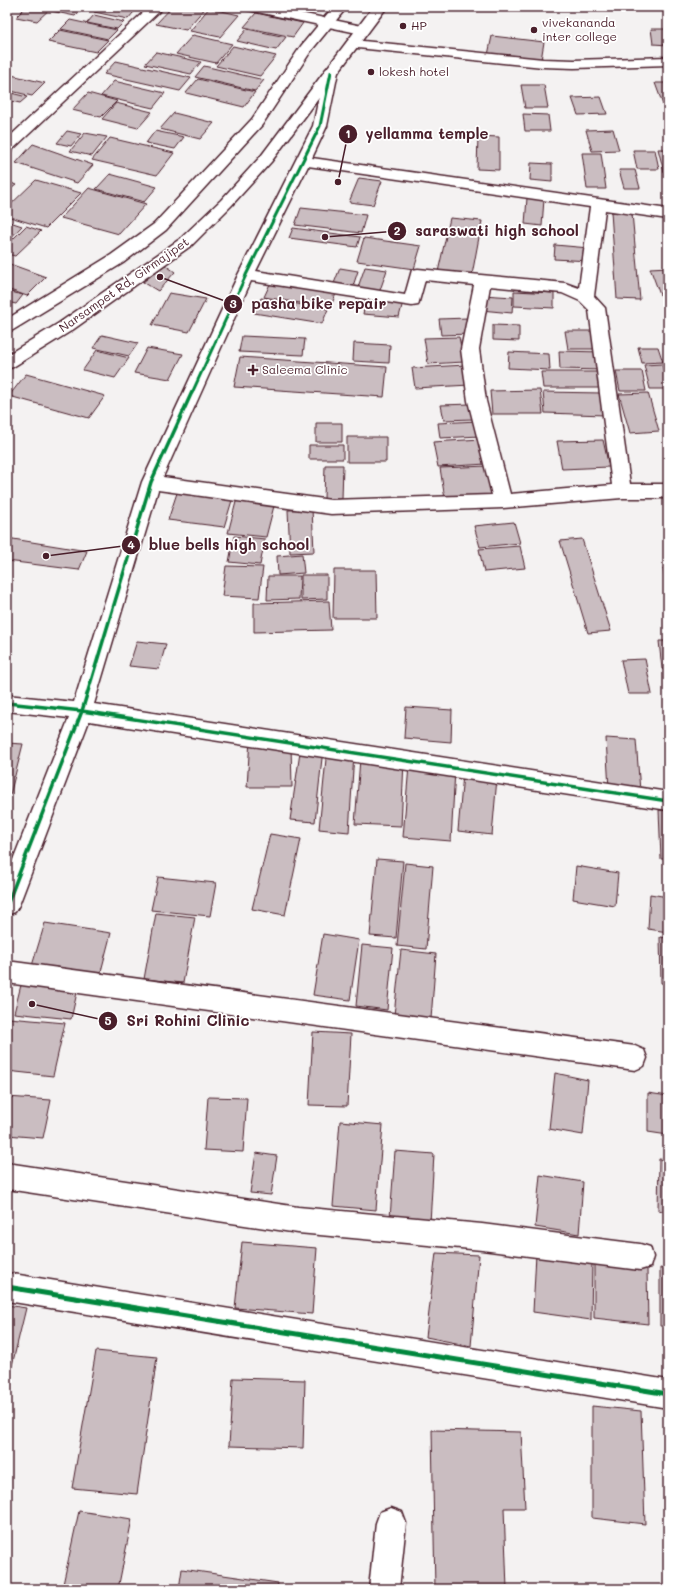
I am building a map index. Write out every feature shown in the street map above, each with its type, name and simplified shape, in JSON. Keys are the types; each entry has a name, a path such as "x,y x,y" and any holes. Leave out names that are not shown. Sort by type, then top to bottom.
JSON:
{"street":[{"path":"7,147 157,7"},
{"path":"253,7 362,30"},
{"name":"Narsampet Rd, Girmajipet","path":"7,326 117,259 160,227 257,122 306,49 328,24 340,7"},
{"name":"Narsampet Rd, Girmajipet","path":"7,363 65,327 186,242 226,203 266,159 380,7"},
{"path":"353,44 543,63 574,64 668,61"},
{"path":"7,905 82,711 151,482 246,275 320,126 331,72"},
{"path":"304,160 668,214"},
{"path":"586,297 598,203"},
{"path":"246,275 412,301 418,274 565,288 586,297 597,308 622,491"},
{"path":"483,281 470,349 476,401 502,501"},
{"path":"151,482 331,507 502,501 622,491 668,491"},
{"path":"7,703 82,711 668,801"},
{"path":"7,972 635,1058"},
{"path":"7,1176 298,1220 482,1237 640,1257"},
{"path":"7,1287 668,1394"},
{"path":"384,1589 391,1523"}],"building":[{"path":"26,7 52,7 37,21 16,17"},
{"path":"55,7 82,9 75,16 51,11"},
{"path":"99,7 138,7 128,19 94,12"},
{"path":"172,7 205,8 186,30 156,24"},
{"path":"286,7 307,7 303,12 285,9"},
{"path":"209,8 239,15 220,37 190,31"},
{"path":"256,13 303,23 293,37 244,27"},
{"path":"94,15 124,22 117,29 87,23"},
{"path":"70,20 117,30 108,39 61,29"},
{"path":"247,29 286,37 276,50 237,41"},
{"path":"651,29 668,29 668,45 653,44"},
{"path":"60,30 108,40 96,52 48,42"},
{"path":"193,35 232,44 216,63 176,54"},
{"path":"492,36 544,42 541,60 488,55"},
{"path":"233,46 276,56 260,76 216,66"},
{"path":"156,52 201,62 191,74 145,64"},
{"path":"116,61 191,78 180,91 104,74"},
{"path":"204,66 264,80 255,91 195,77"},
{"path":"7,74 45,83 32,96 7,90"},
{"path":"198,79 255,92 244,107 186,93"},
{"path":"114,81 165,93 153,108 101,96"},
{"path":"655,83 668,83 668,113 666,113"},
{"path":"521,85 544,85 548,108 525,108"},
{"path":"7,92 27,97 20,103 7,100"},
{"path":"88,93 117,101 101,117 72,110"},
{"path":"601,97 607,114 578,115 572,98"},
{"path":"116,103 152,112 138,128 102,119"},
{"path":"174,113 214,123 200,139 160,129"},
{"path":"523,114 548,115 550,131 525,131"},
{"path":"613,129 619,150 592,151 586,130"},
{"path":"67,131 81,134 71,146 57,143"},
{"path":"155,131 184,137 175,149 146,143"},
{"path":"85,133 107,137 92,156 70,151"},
{"path":"478,136 499,137 499,170 477,169"},
{"path":"110,138 174,153 157,175 92,160"},
{"path":"33,144 93,165 77,183 16,163"},
{"path":"658,149 668,149 668,172 664,172"},
{"path":"633,150 655,150 659,169 637,169"},
{"path":"582,153 601,153 606,189 587,189"},
{"path":"531,163 552,164 552,182 530,180"},
{"path":"619,170 635,170 640,188 624,188"},
{"path":"110,174 157,187 144,202 96,189"},
{"path":"359,178 382,181 373,205 349,202"},
{"path":"36,180 81,193 46,228 7,216 7,208"},
{"path":"7,181 16,185 7,192"},
{"path":"89,188 146,204 119,234 61,218"},
{"path":"527,198 544,199 542,226 525,224"},
{"path":"301,208 366,215 361,233 295,225"},
{"path":"611,212 632,213 640,300 617,299"},
{"path":"450,218 482,221 472,275 438,272"},
{"path":"7,221 22,226 7,242"},
{"path":"26,226 41,231 15,256 7,254 7,245"},
{"path":"293,228 360,237 357,247 289,238"},
{"path":"364,238 421,246 414,269 357,261"},
{"path":"555,245 589,248 589,261 554,259"},
{"path":"7,263 46,277 27,296 7,289"},
{"path":"165,265 175,272 158,291 143,282"},
{"path":"365,267 387,270 379,293 357,290"},
{"path":"668,267 668,294 660,295 650,268"},
{"path":"340,268 358,271 352,289 333,286"},
{"path":"270,284 336,294 330,308 264,297"},
{"path":"7,291 23,295 16,304 7,302"},
{"path":"514,291 554,293 554,308 514,306"},
{"path":"169,293 206,299 189,332 152,325"},
{"path":"483,295 513,297 512,313 481,310"},
{"path":"261,298 328,309 322,324 254,313"},
{"path":"366,298 403,302 399,317 363,314"},
{"path":"468,318 470,334 441,335 439,319"},
{"path":"493,325 519,326 519,341 493,340"},
{"path":"565,331 598,331 600,349 568,349"},
{"path":"102,335 138,343 129,356 93,348"},
{"path":"242,336 305,339 303,355 239,352"},
{"path":"459,337 464,362 428,364 424,338"},
{"path":"354,343 390,345 389,363 353,361"},
{"path":"638,347 658,347 663,362 642,363"},
{"path":"147,348 183,354 170,379 134,373"},
{"path":"97,350 129,358 115,378 83,370"},
{"path":"559,351 602,352 604,370 560,369"},
{"path":"509,352 549,354 550,370 508,368"},
{"path":"240,357 387,367 384,397 234,387"},
{"path":"662,364 668,389 650,389 644,365"},
{"path":"466,365 470,385 415,388 412,368"},
{"path":"616,371 642,371 646,391 620,391"},
{"path":"541,372 605,372 607,388 543,388"},
{"path":"26,374 105,396 89,418 9,396"},
{"path":"540,390 543,414 492,414 490,391"},
{"path":"543,392 602,393 605,415 545,413"},
{"path":"648,393 659,431 630,433 619,394"},
{"path":"471,404 473,419 444,420 441,405"},
{"path":"478,421 480,436 440,438 438,423"},
{"path":"316,423 342,423 342,442 316,442"},
{"path":"347,437 386,437 386,462 347,462"},
{"path":"481,439 486,464 438,467 433,442"},
{"path":"603,440 609,467 562,469 557,441"},
{"path":"309,445 343,445 343,459 309,459"},
{"path":"325,465 343,465 342,499 324,499"},
{"path":"488,466 493,497 445,499 440,468"},
{"path":"178,490 233,497 224,527 168,520"},
{"path":"237,498 275,502 266,537 228,533"},
{"path":"312,509 314,552 290,553 288,510"},
{"path":"514,522 520,543 480,547 474,526"},
{"path":"234,536 265,539 260,565 229,562"},
{"path":"7,538 87,551 79,570 7,561"},
{"path":"582,539 611,631 588,633 560,541"},
{"path":"520,546 525,568 484,572 479,549"},
{"path":"302,554 304,573 278,575 277,556"},
{"path":"226,566 263,567 259,598 222,596"},
{"path":"663,568 668,568 668,592"},
{"path":"334,570 376,570 377,618 333,618"},
{"path":"301,575 327,575 327,599 301,600"},
{"path":"268,576 300,576 299,599 267,600"},
{"path":"329,601 331,630 254,632 254,603"},
{"path":"137,641 166,644 159,669 129,666"},
{"path":"659,641 668,641 668,670 662,669"},
{"path":"645,659 652,694 628,694 621,660"},
{"path":"406,707 452,710 451,742 404,738"},
{"path":"606,738 636,740 640,791 609,789"},
{"path":"250,739 291,745 292,787 247,787"},
{"path":"7,743 23,744 10,795 7,795"},
{"path":"301,746 323,749 315,822 290,820"},
{"path":"327,749 354,754 349,832 319,829"},
{"path":"360,759 404,761 401,826 355,824"},
{"path":"409,766 455,770 451,841 403,837"},
{"path":"463,774 497,778 492,835 458,831"},
{"path":"659,810 668,811 668,859 661,859"},
{"path":"270,834 301,839 285,915 252,909"},
{"path":"377,859 403,861 396,938 370,936"},
{"path":"405,863 433,866 426,949 397,946"},
{"path":"576,866 618,873 615,906 573,899"},
{"path":"158,877 216,883 210,916 151,910"},
{"path":"650,894 668,897 668,932 648,929"},
{"path":"156,913 195,917 183,983 144,979"},
{"path":"45,923 111,933 99,979 31,969"},
{"path":"323,934 359,940 350,1000 313,995"},
{"path":"660,937 668,938 668,984 661,983"},
{"path":"362,945 393,948 387,1010 356,1006"},
{"path":"401,950 436,954 431,1019 394,1015"},
{"path":"22,981 78,988 71,1019 14,1013"},
{"path":"9,1018 65,1023 53,1076 7,1071 7,1025"},
{"path":"313,1032 351,1034 347,1106 309,1105"},
{"path":"555,1073 588,1080 583,1135 549,1129"},
{"path":"648,1093 668,1096 668,1135 648,1132"},
{"path":"7,1097 51,1100 43,1138 7,1135"},
{"path":"208,1097 247,1098 243,1152 204,1150"},
{"path":"340,1121 383,1125 376,1210 333,1206"},
{"path":"395,1151 434,1154 430,1223 390,1218"},
{"path":"256,1153 277,1156 271,1195 250,1193"},
{"path":"659,1159 668,1160 668,1212 658,1210"},
{"path":"540,1175 583,1182 579,1234 535,1227"},
{"path":"242,1242 317,1248 312,1314 235,1308"},
{"path":"436,1253 479,1255 471,1346 426,1337"},
{"path":"536,1254 592,1261 591,1320 533,1312"},
{"path":"594,1263 647,1269 648,1324 594,1318"},
{"path":"660,1268 668,1270 668,1327 660,1326"},
{"path":"7,1305 26,1308 7,1386"},
{"path":"96,1351 157,1357 137,1494 72,1488"},
{"path":"233,1378 305,1380 303,1448 229,1446"},
{"path":"592,1406 641,1411 645,1524 592,1518"},
{"path":"432,1430 521,1432 525,1508 504,1508 507,1589 435,1589"},
{"path":"79,1511 132,1519 118,1589 62,1589"},
{"path":"182,1569 278,1583 277,1589 179,1589"}],"cycle path":[{"path":"7,905 82,711 151,482 246,275 320,126 331,72"},
{"path":"7,703 82,711 668,801"},
{"path":"7,1287 668,1394"}],"place":[{"name":"HP","path":"403,26"},
{"name":"vivekananda inter college","path":"534,30"},
{"name":"lokesh hotel","path":"371,72"},
{"name":"yellamma temple","path":"338,182"},
{"name":"saraswati high school","path":"325,237"},
{"name":"pasha bike repair","path":"160,277"},
{"name":"Saleema Clinic","path":"253,370"},
{"name":"blue bells high school","path":"46,556"},
{"name":"Sri Rohini Clinic","path":"32,1004"}]}
